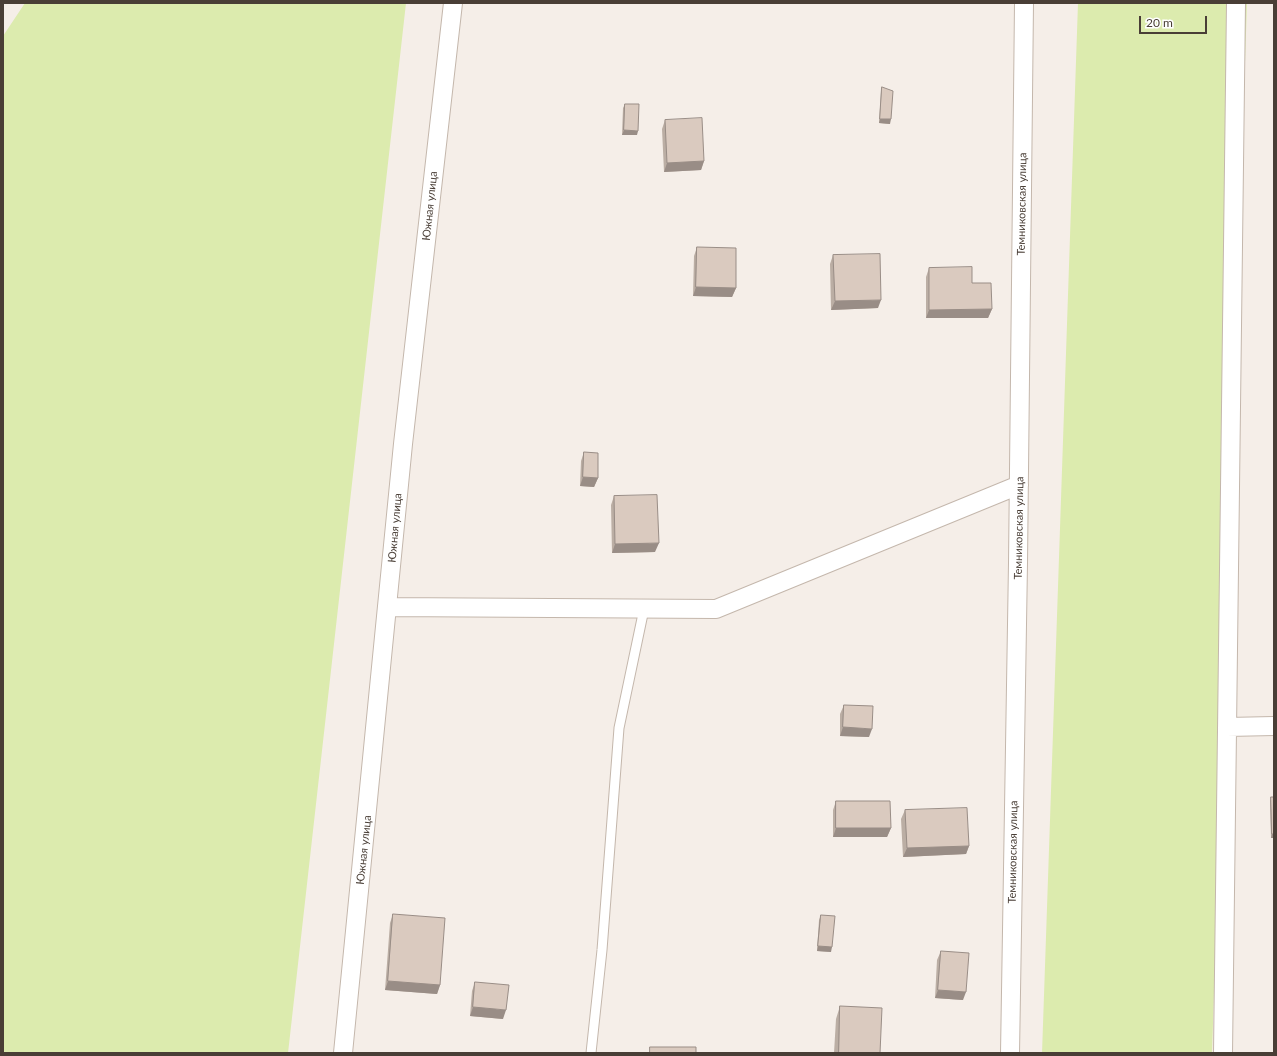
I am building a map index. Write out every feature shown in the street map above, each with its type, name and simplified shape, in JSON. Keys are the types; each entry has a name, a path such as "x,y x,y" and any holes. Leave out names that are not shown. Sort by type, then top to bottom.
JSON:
{"street":[{"name":"Южная улица","path":"343,1053 403,436 453,3"},
{"name":"Темниковская улица","path":"1010,1053 1019,486 1024,3"},
{"path":"1223,1053 1236,3"},
{"path":"387,607 716,610 1019,486"},
{"path":"1227,726 1274,726"}],"lane":[{"path":"591,1053 602,950 619,728 644,609"}],"green space":[{"path":"25,3 406,3 288,1053 3,1053 3,36"},
{"path":"1078,3 1247,3 1212,1053 1042,1053"}],"building":[{"path":"882,87 893,91 891,119 880,119"},
{"path":"625,104 639,104 638,131 624,130"},
{"path":"702,118 704,161 667,163 665,120"},
{"path":"697,247 736,248 736,288 696,287"},
{"path":"880,254 881,300 835,301 833,255"},
{"path":"972,267 972,283 991,283 992,309 929,310 929,268"},
{"path":"584,452 598,453 598,478 583,477"},
{"path":"657,495 659,543 615,544 614,496"},
{"path":"844,705 873,706 872,729 843,727"},
{"path":"1271,797 1274,797 1274,834 1272,834"},
{"path":"836,801 890,801 891,828 836,828"},
{"path":"967,808 969,846 907,848 905,810"},
{"path":"393,914 445,918 440,985 388,981"},
{"path":"821,915 835,916 832,947 818,946"},
{"path":"941,951 969,953 966,992 938,990"},
{"path":"475,982 509,985 506,1010 473,1007"},
{"path":"840,1006 882,1008 880,1053 839,1053"},
{"path":"650,1047 696,1047 696,1053 650,1053"}]}
